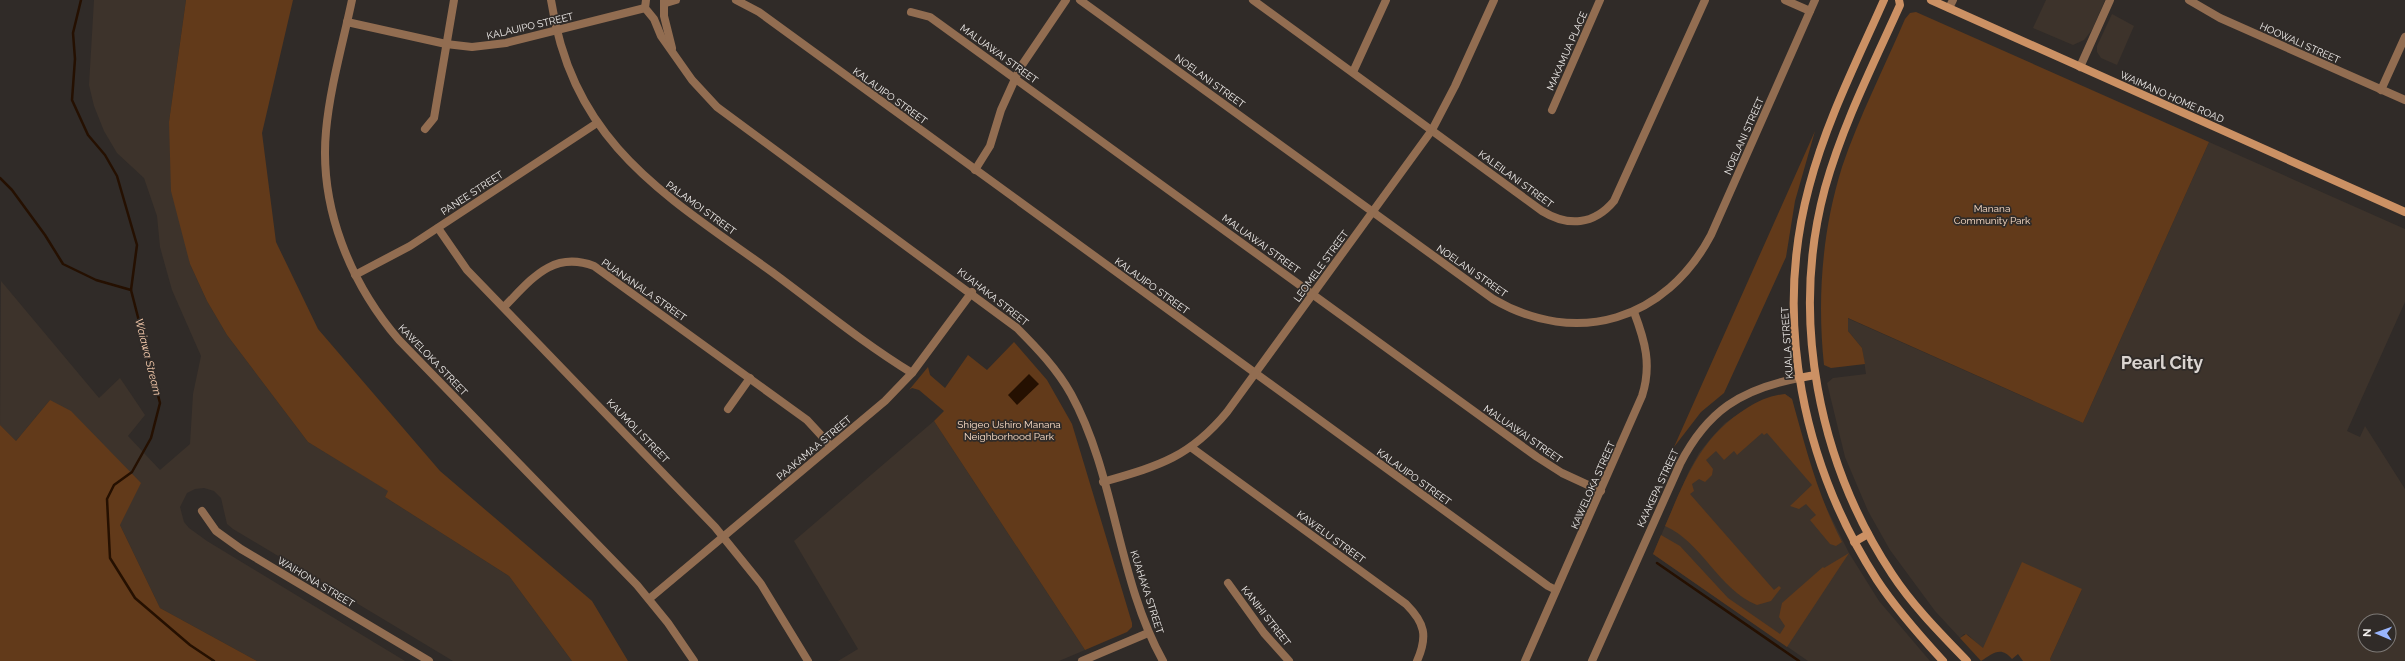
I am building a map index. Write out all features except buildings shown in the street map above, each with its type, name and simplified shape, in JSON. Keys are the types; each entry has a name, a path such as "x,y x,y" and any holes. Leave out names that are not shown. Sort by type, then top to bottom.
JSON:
{"main road":[{"name":"KUALA STREET","path":"1884,0 1834,112 1808,189 1799,239 1794,289 1794,319 1799,378 1806,413 1819,463 1835,503 1854,542 1894,604 1943,661"},
{"path":"1899,0 1900,5 1837,150 1820,212 1810,290 1815,375 1824,418 1842,476 1868,534 1891,573 1917,608 1967,661"},
{"name":"WAIMANO HOME ROAD","path":"1931,0 2405,212"},
{"path":"1799,378 1815,375"},
{"path":"1854,542 1868,534"}],"street":[{"name":"KAWELOKA STREET","path":"352,0 330,97 325,148 327,181 334,218 343,250 355,275 371,304 399,340 649,599 694,661"},
{"path":"424,129 434,118 454,0"},
{"name":"PALAMOI STREET","path":"551,0 557,30 575,82 597,123 624,157 664,194 912,373"},
{"path":"665,5 676,0"},
{"name":"KALAUIPO STREET","path":"736,0 759,12 1548,586 1556,590"},
{"path":"975,170 992,142 1001,110 1015,78 1034,44 1066,0"},
{"name":"NOELANI STREET","path":"1080,0 1493,299 1520,313 1540,320 1569,324 1597,322 1634,312 1669,289 1687,272 1703,251 1815,0"},
{"name":"KALEILANI STREET","path":"1252,0 1556,219 1580,222 1599,216 1608,209 1620,192 1705,0"},
{"path":"1353,72 1386,0"},
{"name":"LEOMELE STREET","path":"1103,482 1162,464 1192,448 1217,425 1256,374 1432,130 1458,80 1494,0"},
{"name":"MAKAMUA PLACE","path":"1552,110 1600,0"},
{"path":"1785,0 1810,11"},
{"path":"1949,8 1953,0"},
{"path":"2080,67 2110,0"},
{"name":"HOOWALI STREET","path":"2189,0 2220,18 2405,100"},
{"name":"KALAUIPO STREET","path":"347,22 446,44 490,46 647,8 658,16 665,5"},
{"name":"KUAHAKA STREET","path":"665,5 672,51"},
{"name":"KUAHAKA STREET","path":"647,8 654,19 661,36 692,80 717,107 972,292 1018,328 1057,373 1081,415 1103,482 1148,633 1163,661"},
{"name":"MALUAWAI STREET","path":"911,12 930,17 1537,457 1562,473 1601,491"},
{"path":"2381,90 2405,36"},
{"name":"PANEE STREET","path":"355,275 393,256 438,228 597,123"},
{"name":"KAUMOLI STREET","path":"438,228 467,270 724,537 761,584 808,661"},
{"name":"PUANANALA STREET","path":"504,307 545,268 563,262 587,263 603,271 807,420 831,446"},
{"name":"PAAKAMAA STREET","path":"649,599 886,400 912,373 972,292"},
{"name":"KAWELOKA STREET","path":"1525,661 1601,491 1646,384 1648,371 1647,349 1634,312"},
{"path":"728,409 750,378"},
{"name":"KA'AKEPA STREET","path":"1592,661 1680,464 1696,435 1713,415 1742,397 1765,386 1799,378"},
{"name":"KAWELU STREET","path":"1192,448 1406,604 1418,616 1424,626 1423,642 1417,661"},
{"name":"WAIHONA STREET","path":"202,511 216,531 241,548 429,661"},
{"name":"KANIHI STREET","path":"1228,583 1264,633 1289,661"},
{"path":"1082,661 1148,633"}],"shaded area":[{"path":"94,0 186,0 169,122 190,264 207,301 227,335 308,442 389,491 385,497 509,576 572,661 453,661 233,529 227,524 221,498 214,491 204,488 195,489 187,493 180,507 184,522 189,528 207,541 405,661 257,661 160,608 120,525 50,400 16,441 0,425 1,281 99,398 120,378 145,415 128,436 160,470 190,444 193,394 201,356 172,290 160,247 157,216 144,178 117,153 104,131 94,106 89,85"},
{"path":"2046,0 2105,0 2092,30 2084,40 2073,45 2033,28"},
{"path":"2112,14 2134,26 2117,65 2101,58 2097,52 2097,46"},
{"path":"2209,142 2405,229 2405,302 2347,431 2360,437 2365,426 2405,489 2405,661 2051,661 2050,659 2082,589 1983,649 1968,635 1964,634 1960,638 1935,611 1890,550 1868,511 1845,457 1827,383 1833,378 1866,374 1862,348 1848,331 1847,318 2083,423"},
{"path":"1029,374 1039,384 1017,405 1008,395"},
{"path":"1785,394 1792,399 1801,438 1821,497 1849,553 1879,601 1930,661 1808,661 1653,554 1689,471 1699,453 1711,438 1725,423 1751,406 1765,399"},
{"path":"934,421 1085,650 1059,661 838,661 858,649 794,541"}],"green space":[{"path":"186,0 293,0 262,133 276,242 318,329 440,471 592,601 628,661 572,661 509,576 385,497 388,491 308,442 227,335 207,301 190,264 171,191 169,122"},
{"name":"Manana Community Park","path":"1916,12 2209,142 2083,423 1848,318 1848,331 1862,348 1865,364 1831,368 1824,365 1821,290 1826,240 1835,191 1856,130 1905,19 1910,13"},
{"path":"1815,131 1795,201 1786,257 1724,393 1701,412 1674,447"},
{"name":"Shigeo Ushiro Manana Neighborhood Park","path":"1014,342 1047,380 1072,424 1132,623 1132,627 1127,632 1085,650 934,421 944,411 919,390 912,388 909,390 928,367 930,375 945,388 968,355 987,370"},
{"path":"1785,394 1792,399 1819,490 1842,542 1836,546 1830,544 1810,520 1816,515 1806,504 1799,509 1790,506 1812,485 1767,433 1764,435 1762,433 1737,455 1734,451 1724,460 1716,451 1706,460 1713,469 1712,475 1705,482 1699,479 1692,484 1694,491 1690,494 1774,590 1779,586 1781,588 1771,601 1757,605 1743,598 1721,577 1690,543 1665,526 1680,491 1696,460 1717,432 1731,419 1751,405 1770,397"},
{"path":"50,400 71,411 141,483 120,525 160,608 257,661 0,661 0,425 16,441"},
{"path":"1661,535 1680,546 1728,598 1780,634 1785,626 1779,617 1782,603 1823,567 1824,568 1849,553 1787,647 1653,554"},
{"path":"2022,562 2082,589 2050,659 2051,661 2023,661 2018,654 2012,659 2004,652 1996,652 1981,661 1960,638 1966,634 1983,648"}],"waterway":[{"path":"81,0 73,33 75,59 72,100 88,135 105,155 117,176 137,245 131,290"},
{"name":"Waiawa Stream","path":"0,178 12,190 45,235 63,264 96,280 131,290 160,403 151,438 132,472 114,485 107,499 110,558 135,598 190,645 214,661"},
{"path":"1657,563 1799,661"}],"district":[{"name":"Pearl City","path":"2162,362"}]}
